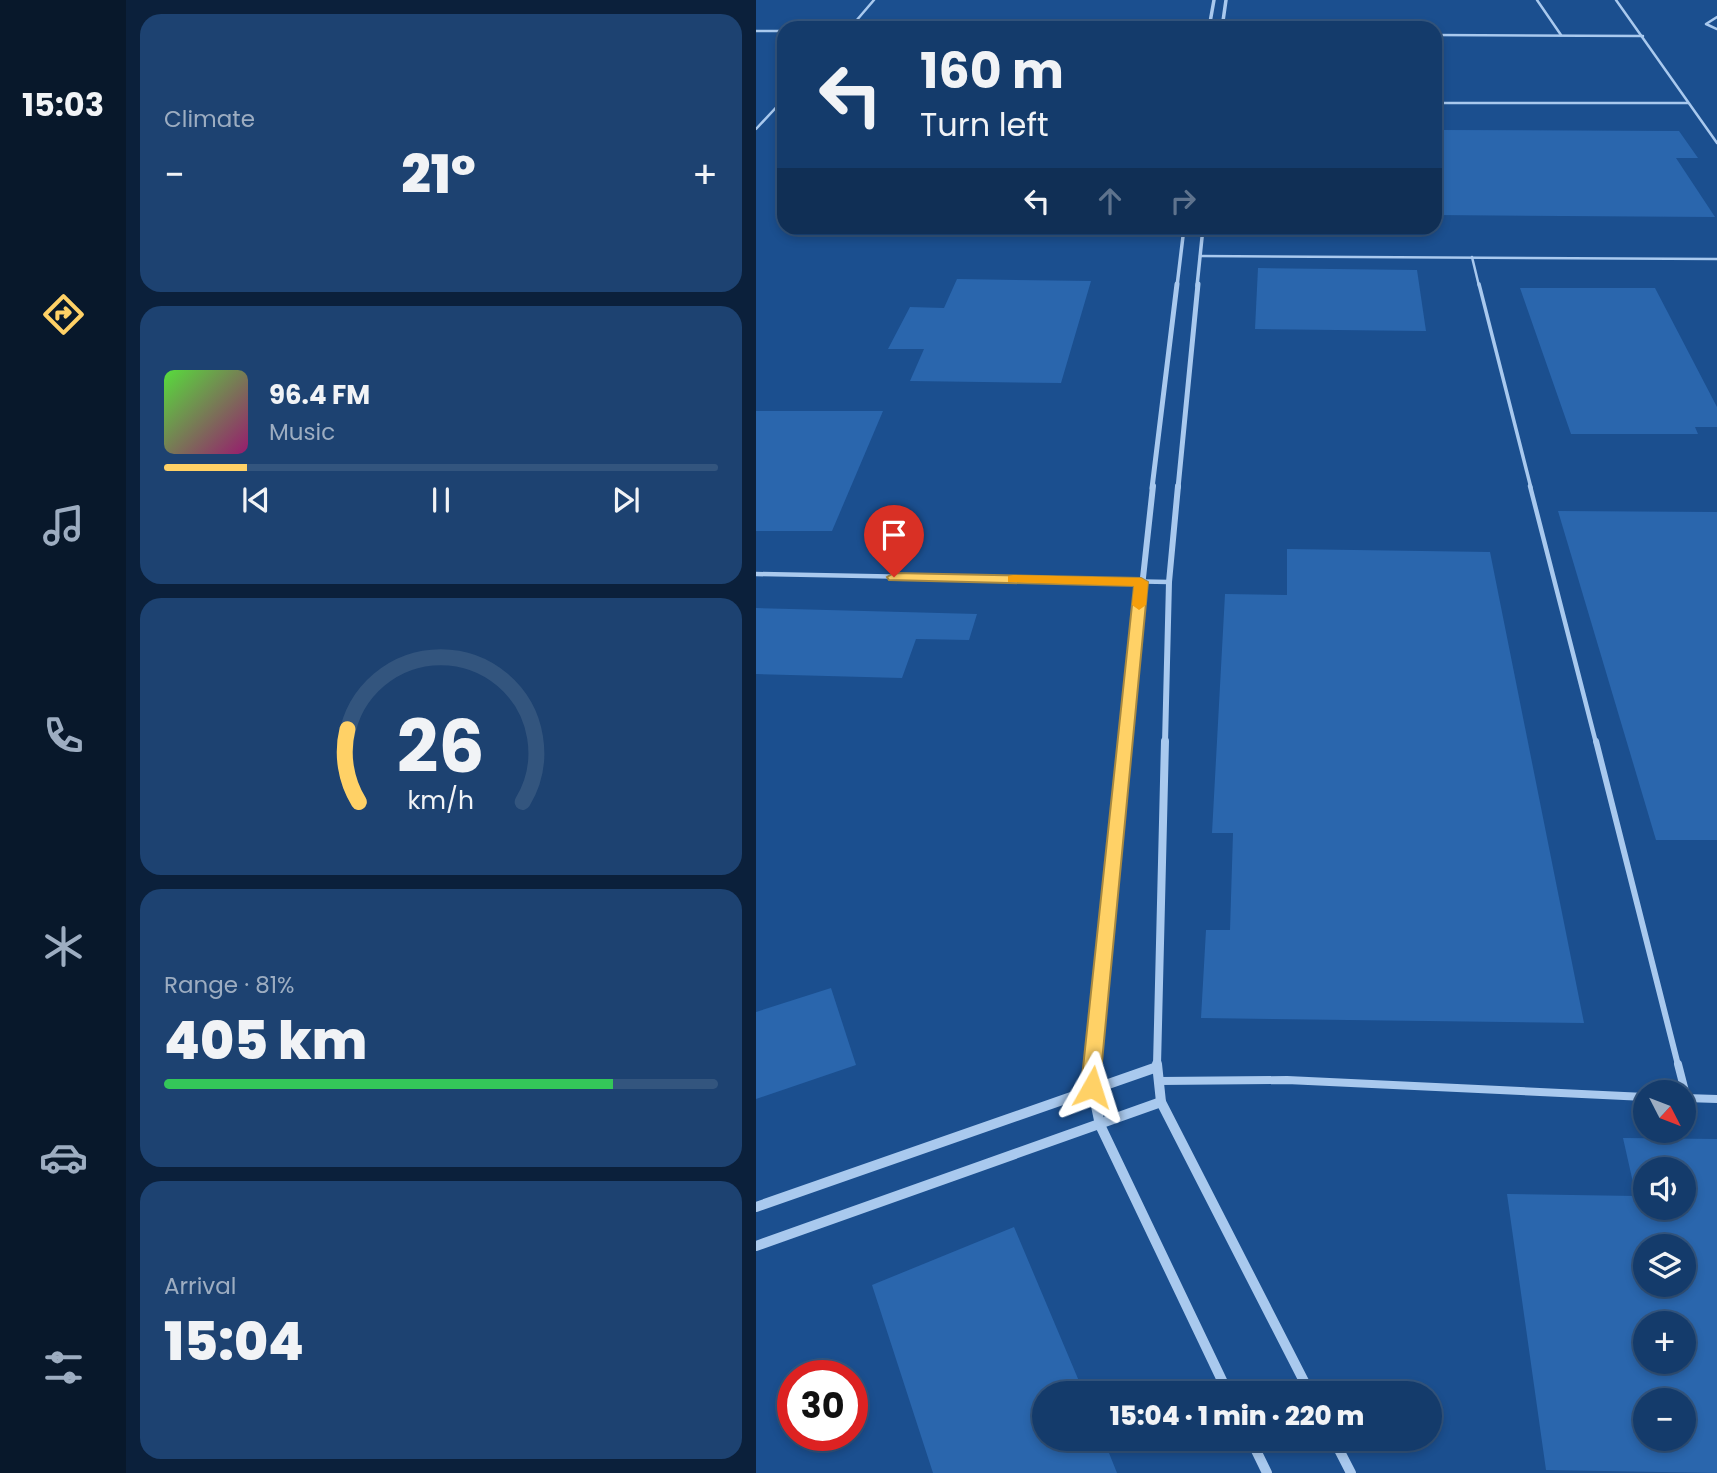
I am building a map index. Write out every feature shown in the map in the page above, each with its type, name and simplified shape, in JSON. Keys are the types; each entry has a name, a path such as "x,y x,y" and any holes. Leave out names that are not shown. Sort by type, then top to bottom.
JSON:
{"street":[{"path":"1210,21 1214,0"},
{"path":"1223,21 1226,0"},
{"path":"1183,235 1141,582 1092,1087 1100,1125 1222,1381"},
{"path":"1202,235 1169,582 1157,1067 1161,1102 1304,1381"},
{"path":"756,1207 1092,1087 1157,1067"},
{"path":"756,1246 1161,1102"},
{"path":"1256,1451 1267,1473"},
{"path":"1340,1451 1351,1473"}],"lane":[{"path":"856,21 874,0"},
{"path":"1537,0 1561,35"},
{"path":"1616,0 1717,143"},
{"path":"1717,17 1706,24 1717,29"},
{"path":"756,31 777,31"},
{"path":"1442,35 1643,36"},
{"path":"1442,103 1688,103"},
{"path":"756,129 777,106"},
{"path":"1199,256 1717,259"},
{"path":"1472,257 1680,1080"},
{"path":"756,575 1169,582"},
{"path":"1159,1081 1287,1080 1633,1096"},
{"path":"1696,1098 1717,1099"}],"building":[{"path":"1442,130 1679,131 1698,158 1676,158 1715,217 1442,215"},
{"path":"1258,268 1417,270 1426,331 1255,329"},
{"path":"957,279 1091,281 1061,383 910,381 924,349 888,349 910,307 944,308"},
{"path":"1520,288 1655,288 1717,407 1717,427 1695,427 1698,434 1571,434"},
{"path":"756,411 883,411 832,531 756,531"},
{"path":"1558,511 1717,512 1717,840 1656,840"},
{"path":"1287,549 1490,552 1584,1023 1201,1018 1206,930 1230,930 1233,833 1212,833 1225,594 1287,595"},
{"path":"756,608 977,614 969,640 916,639 902,678 756,674"},
{"path":"831,988 856,1065 756,1099 756,1012"},
{"path":"1623,1138 1633,1138 1633,1143 1696,1143 1696,1139 1717,1139 1717,1473 1546,1470 1507,1194 1633,1196 1633,1220 1696,1220 1696,1157 1633,1157 1633,1183"},
{"path":"1014,1227 1079,1381 1032,1381 1032,1451 1108,1451 1117,1473 933,1473 872,1285"}],"slow traffic":[{"path":"1013,579 1141,582 1139,605"}],"route":[{"path":"894,577 1141,582 1092,1087"}]}
